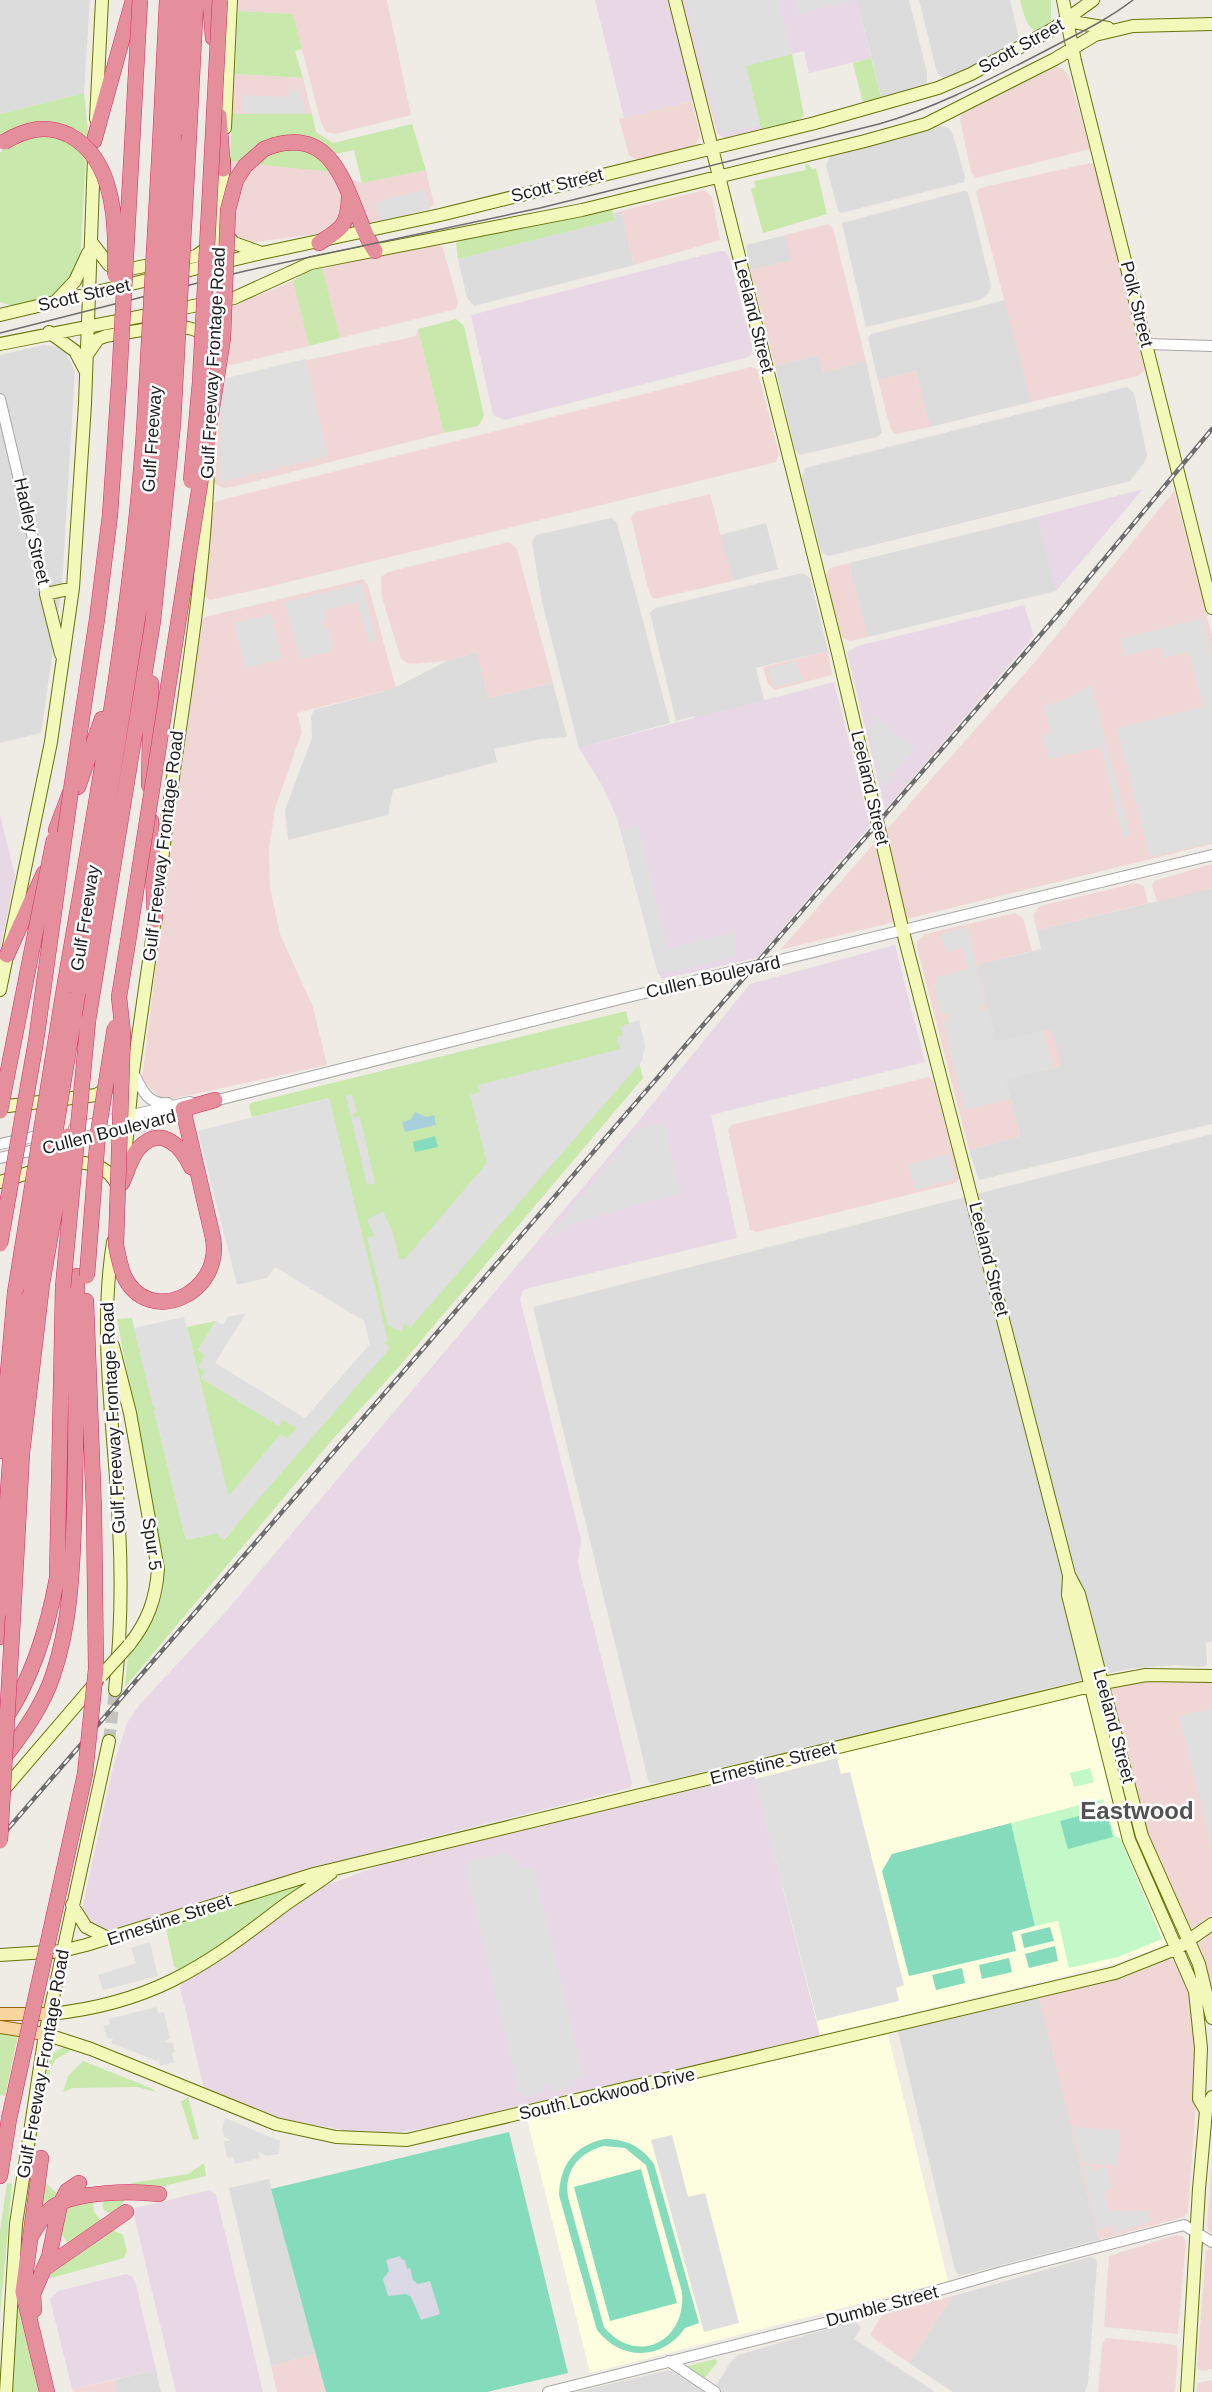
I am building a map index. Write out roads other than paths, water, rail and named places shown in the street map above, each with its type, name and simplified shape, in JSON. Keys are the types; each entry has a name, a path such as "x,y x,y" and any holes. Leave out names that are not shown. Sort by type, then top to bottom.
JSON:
{"highway":[{"path":"94,141 133,0"},
{"path":"0,1244 36,1041 110,516 140,0"},
{"name":"Gulf Freeway","path":"36,1285 88,1021 153,621 167,143 167,0"},
{"name":"Gulf Freeway","path":"167,143 181,0"},
{"name":"Gulf Freeway","path":"0,1462 3,1390 15,1293 144,578 189,135 196,0"},
{"path":"210,0 223,169"},
{"path":"183,582 200,382 220,0"},
{"path":"2,143 31,129 55,130 84,145 105,175 116,232 119,383"},
{"path":"0,1763 40,1704 53,1676 65,1630 71,1586 82,1276 98,1132 161,743 183,582 222,338 228,210 236,180 244,166 264,149 287,141 315,148 329,158 349,189 363,233 375,251"},
{"path":"319,243 343,225 348,217 349,189"},
{"name":"Gulf Freeway","path":"0,1841 7,1615 36,1285 70,994 114,685 138,521 159,427"},
{"path":"153,621 148,758 155,920"},
{"path":"7,955 75,796 114,685"},
{"path":"0,1111 56,830 71,790"},
{"path":"119,997 123,1034 122,1117 116,1245 125,1278 131,1287 142,1295 160,1301 175,1302 190,1295 204,1280 212,1263 213,1238 183,1109 211,1099"},
{"path":"0,1726 34,1664 50,1618 57,1578 63,1287 88,1021"},
{"path":"122,1188 140,1147 158,1139 171,1141 182,1149 198,1180"},
{"path":"0,2176 9,2118 85,1774 96,1669 94,1511 82,1276"},
{"name":"Gulf Freeway","path":"0,1637 7,1615"},
{"path":"41,2158 33,2199 23,2292 47,2392"},
{"path":"54,2392 33,2302 35,2284 45,2268 60,2204 67,2191 79,2183"},
{"path":"28,2242 40,2220 60,2204 116,2192 159,2194"},
{"path":"33,2199 51,2248"},
{"path":"45,2268 126,2212"}],"main road":[{"path":"0,990 19,888 51,742 73,588 87,355 94,141 102,0"},
{"name":"Gulf Freeway Frontage Road","path":"115,1690 122,1624 120,1537 106,1316 108,1272 122,1188 133,1072 155,920 177,736 196,612 213,396 231,0"},
{"name":"Leeland Street","path":"675,0 837,649 903,932 1069,1575 1079,1594 1136,1814 1183,1945"},
{"name":"Polk Street","path":"1063,0 1212,608"},
{"name":"Scott Street","path":"0,315 262,253 363,233 815,123 938,88 971,74 1067,21 1093,0"},
{"path":"1067,21 1091,27 1125,28 1159,24 1212,24"},
{"name":"Scott Street","path":"0,344 49,332 217,302 252,292 310,263 582,210 926,124 1095,35 1125,28"},
{"path":"92,243 109,265 119,271 196,256 210,249 219,225 234,243 262,253"},
{"path":"56,301 80,274 92,243"},
{"path":"0,307 14,311"},
{"path":"87,355 98,339 106,336 183,326 198,330 204,337 209,351 213,396"},
{"path":"49,332 75,351 86,372"},
{"path":"63,662 46,594 73,588"},
{"path":"0,1096 8,1106 96,1095 133,1072"},
{"path":"0,1182 62,1162 89,1162 105,1169 122,1188"},
{"name":"Spur 5","path":"0,1794 142,1629 156,1592 158,1569 130,1413 106,1316"},
{"name":"Leeland Street","path":"1069,1575 1068,1595 1123,1816 1142,1872 1183,1945"},
{"name":"Ernestine Street","path":"0,1955 62,1951 110,1939 314,1874 1103,1683 1146,1675 1212,1676"},
{"name":"Gulf Freeway Frontage Road","path":"6,2392 15,2224 45,2034 108,1741"},
{"path":"1123,1816 1136,1814"},
{"name":"Ernestine Street","path":"50,2014 89,2009 135,1997 172,1983 227,1950 336,1870"},
{"path":"72,1905 87,1927 110,1939"},
{"name":"South Lockwood Drive","path":"0,2027 45,2034 90,2049 276,2124 336,2137 407,2140 1115,1973 1183,1945 1212,1924"},
{"path":"1183,1945 1207,1988 1212,2018"},
{"path":"1183,1945 1195,1991 1201,2048 1199,2099 1206,2111"},
{"path":"0,2014 50,2014"},
{"path":"1187,2392 1206,2111 1212,2097"}],"street":[{"path":"1147,344 1212,346"},
{"name":"Hadley Street","path":"0,399 46,594"},
{"name":"Cullen Boulevard","path":"0,1158 211,1099 1212,855"},
{"path":"133,1072 147,1097 154,1102 161,1104 211,1099"},
{"name":"Cullen Boulevard","path":"0,1144 184,1114"},
{"name":"Dumble Street","path":"548,2392 836,2320 998,2273 1184,2225 1212,2242"},
{"path":"669,2361 715,2392"}],"water":[{"path":"415,1112 426,1117 434,1115 436,1125 405,1132 402,1122 410,1120"}],"tunnel":[{"path":"109,1741 115,1690"}],"tram line":[{"path":"0,333 245,271 540,208 879,124 943,101 984,82 1112,15 1133,0"}],"railway":[{"path":"0,1838 1062,610 1212,429"}],"district":[{"name":"Eastwood","path":"1137,1810"}]}
